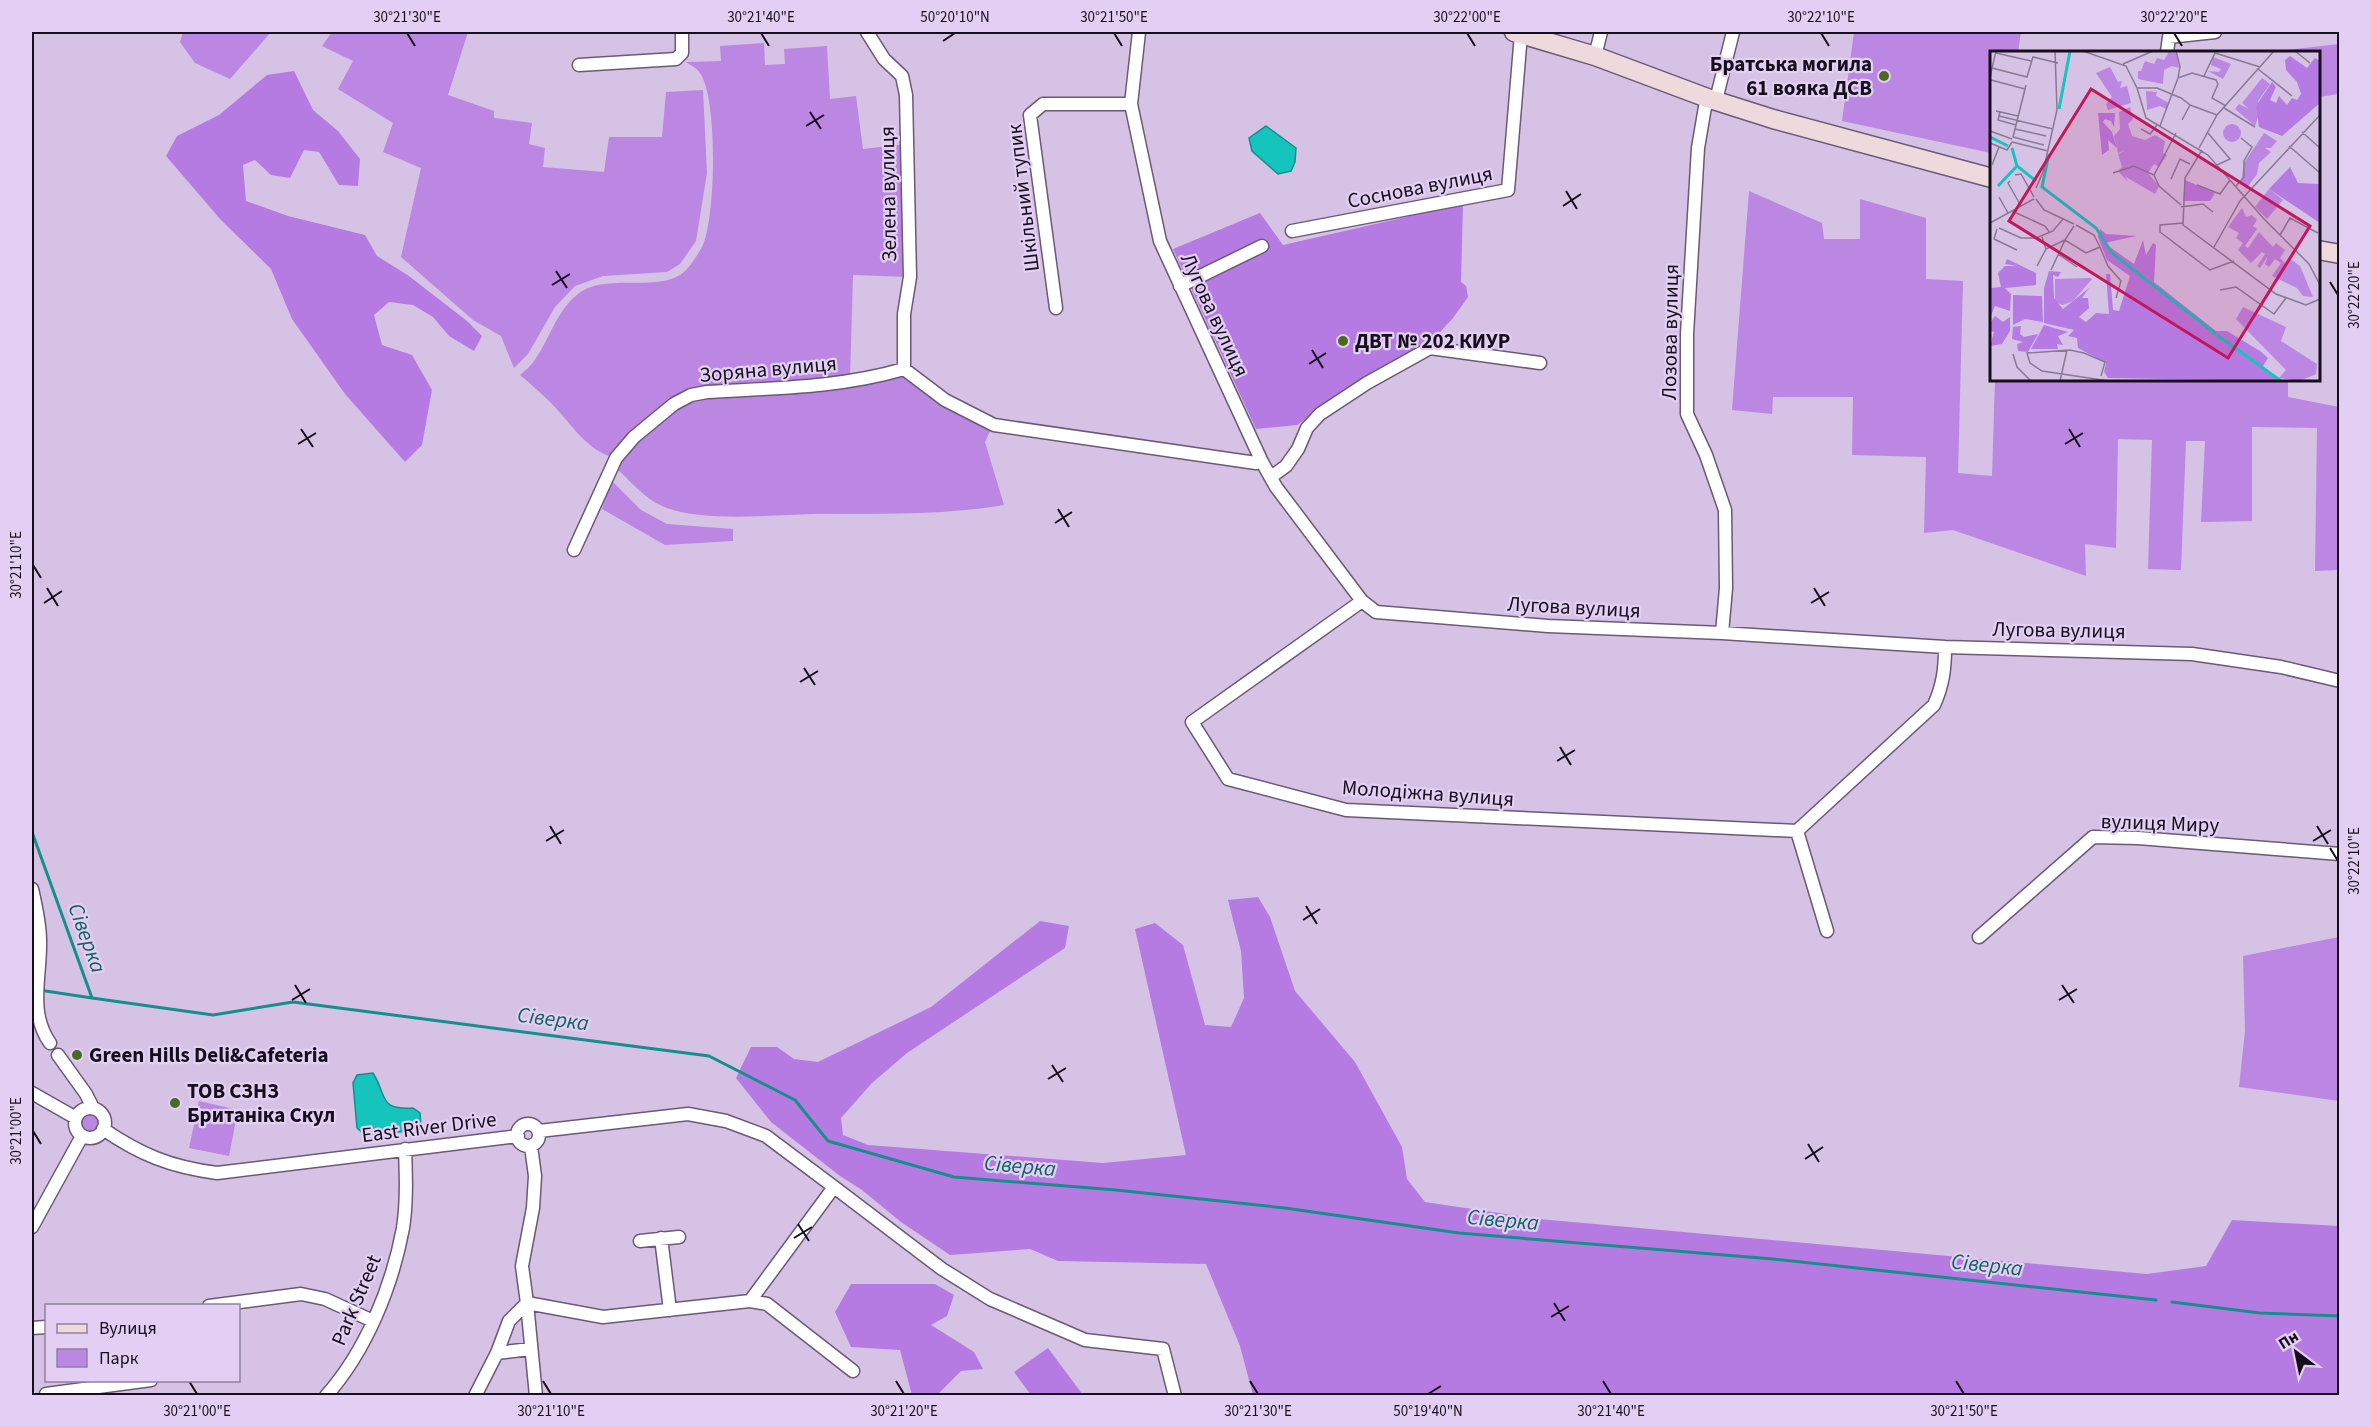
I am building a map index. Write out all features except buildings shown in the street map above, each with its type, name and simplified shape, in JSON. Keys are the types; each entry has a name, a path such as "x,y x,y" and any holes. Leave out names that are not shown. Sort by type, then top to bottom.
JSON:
{"street":[{"path":"579,65 676,59 682,53 682,32"},
{"name":"Зелена вулиця","path":"867,32 868,37 884,58 902,76 906,95 910,277 904,314 904,369"},
{"name":"Лугова вулиця","path":"1139,32 1131,104 1160,241 1262,462 1276,487 1362,601 1376,612 1548,626 1722,633 1946,647 2192,654 2281,667 2340,681"},
{"path":"1595,56 1601,32"},
{"name":"Лозова вулиця","path":"1722,633 1727,559 1725,510 1706,455 1687,414 1687,334 1698,148 1705,107 1718,92 1732,32"},
{"path":"2168,51 2169,38 2215,32"},
{"path":"1517,33 1595,56 1710,99 1837,138 1990,177"},
{"name":"Соснова вулиця","path":"1292,231 1508,190 1517,33"},
{"name":"Шкільний тупик","path":"1056,308 1030,115 1043,104 1131,104"},
{"path":"1180,286 1262,246"},
{"path":"2320,250 2340,254"},
{"path":"1271,477 1286,466 1298,449 1307,428 1320,414 1367,383 1430,348 1540,363"},
{"path":"904,369 945,400 994,425 1256,463 1262,462"},
{"name":"Зоряна вулиця","path":"574,550 616,458 634,437 674,404 691,394 840,384 870,379 904,369"},
{"name":"Молодіжна вулиця","path":"1362,601 1192,722 1228,779 1346,810 1797,831"},
{"path":"1827,931 1797,831 1934,705 1942,688 1946,647"},
{"name":"вулиця Миру","path":"1979,937 2093,837 2138,838 2340,854"},
{"path":"32,890 40,941 36,978 37,1007 39,1022 50,1043"},
{"path":"58,1055 86,1094 93,1108 103,1116 101,1133 92,1138 82,1136 76,1130 76,1118 82,1110 93,1108"},
{"path":"32,1093 76,1118"},
{"path":"539,1131 688,1114 726,1121 766,1136 942,1269 990,1299 1085,1340 1163,1349 1175,1395"},
{"path":"527,1124 539,1131 539,1139 531,1146 520,1142 518,1136 521,1126 527,1124"},
{"name":"Еаst Rіvеr Drive","path":"103,1129 127,1145 173,1166 217,1173 518,1136"},
{"path":"32,1227 82,1136"},
{"path":"531,1146 535,1176 533,1208 522,1266 536,1395"},
{"name":"Park Street","path":"333,1393 373,1321 389,1281 403,1227 406,1194 405,1149"},
{"path":"750,1301 834,1187"},
{"path":"640,1241 679,1237"},
{"path":"661,1238 670,1310"},
{"path":"217,1304 301,1294 325,1299 373,1321"},
{"path":"527,1303 603,1317 750,1301 767,1304 853,1371"},
{"path":"475,1395 497,1353 508,1321 527,1303"},
{"path":"497,1353 530,1349"},
{"path":"45,1394 137,1382"}],"green space":[{"path":"183,32 271,32 230,79 195,63 180,42"},
{"path":"332,32 468,32 448,95 494,111 494,118 532,123 529,144 545,148 543,167 604,172 609,137 662,137 666,92 703,90 707,173 696,241 680,264 667,272 603,276 575,286 555,307 528,354 514,368 501,336 473,320 401,257 421,168 383,152 393,123 338,89 353,61 322,46"},
{"path":"1854,32 2021,32 2018,51 1990,51 1990,153 1842,121"},
{"path":"764,43 765,65 785,64 784,49 827,46 830,99 856,96 863,149 906,144 910,277 853,275 850,379 904,369 991,429 985,442 1004,505 956,511 908,513 738,517 700,515 659,505 617,469 611,480 641,510 667,524 733,529 733,541 665,545 602,509 608,491 602,486 616,458 596,450 580,436 552,404 520,375 534,361 559,316 578,294 590,287 604,284 663,281 676,277 693,262 707,233 713,159 710,107 706,87 699,71 686,62 721,61 720,46"},
{"path":"2339,44 2339,94 2320,97 2320,51 2278,51"},
{"path":"1749,191 1822,223 1824,239 1860,239 1860,199 1926,218 1926,279 1963,281 1958,473 1992,476 1995,381 2288,381 2288,397 2339,407 2339,570 2315,571 2317,428 2252,427 2252,521 2201,522 2205,441 2186,441 2181,570 2148,569 2152,440 2118,439 2116,548 2085,544 2086,576 1953,530 1924,533 1926,457 1852,455 1853,397 1773,397 1772,414 1732,410"},
{"path":"2339,937 2339,1101 2239,1087 2245,1031 2243,956"},
{"path":"199,1101 238,1110 229,1156 189,1148"},
{"path":"90,1115 96,1117 98,1123 96,1129 90,1131 84,1129 82,1123 84,1117"}],"shaded area":[{"path":"294,71 313,110 338,131 360,159 358,186 339,185 319,152 304,150 290,178 271,175 255,160 243,165 246,201 288,216 365,235 377,256 409,276 467,321 482,336 474,351 449,336 433,317 413,305 389,302 374,315 382,345 412,355 432,390 422,445 405,462 345,394 292,319 271,269 221,220 166,156 177,136 219,115 267,75"},
{"path":"1266,126 1296,148 1295,162 1291,171 1278,174 1252,151 1249,138"},
{"path":"1463,204 1461,282 1466,286 1468,297 1453,318 1430,343 1364,377 1297,425 1256,429 1173,249 1260,213 1283,245"},
{"path":"1258,897 1270,917 1295,991 1355,1062 1402,1147 1407,1179 1425,1202 1539,1219 2147,1274 2206,1266 2232,1220 2339,1226 2339,1395 1253,1395 1240,1346 1206,1264 1058,1261 1030,1249 950,1255 901,1222 771,1122 736,1078 751,1047 777,1047 794,1059 818,1062 931,1007 1040,921 1069,926 1065,948 907,1053 872,1083 841,1118 843,1135 868,1145 1103,1163 1186,1155 1135,929 1155,923 1183,945 1205,1025 1231,1027 1244,998 1241,951 1228,900"},
{"path":"373,1073 389,1104 394,1107 413,1108 420,1113 421,1125 414,1130 366,1136 357,1128 353,1083 357,1075"},
{"path":"851,1284 935,1284 954,1295 947,1316 931,1325 974,1352 983,1369 961,1371 937,1395 912,1395 900,1350 851,1347 835,1312"},
{"path":"1048,1348 1083,1395 1031,1395 1014,1372"}],"waterway":[{"name":"Сіверка","path":"32,832 92,998 213,1015 293,1002 709,1056 795,1100 828,1141 954,1177 1116,1190 1285,1208 1459,1233 1773,1259 2156,1300"},
{"path":"39,990 92,998"},
{"name":"Сіверка","path":"2172,1302 2260,1313 2340,1316"}],"place":[{"name":"Братська могила 61 вояка ДСВ","path":"1884,76"},
{"name":"ДВТ № 202 КИУР","path":"1343,341"},
{"name":"Green Hills Deli&Cafeteria","path":"77,1055"},
{"name":"ТОВ СЗНЗ Британіка Скул","path":"175,1103"}]}
